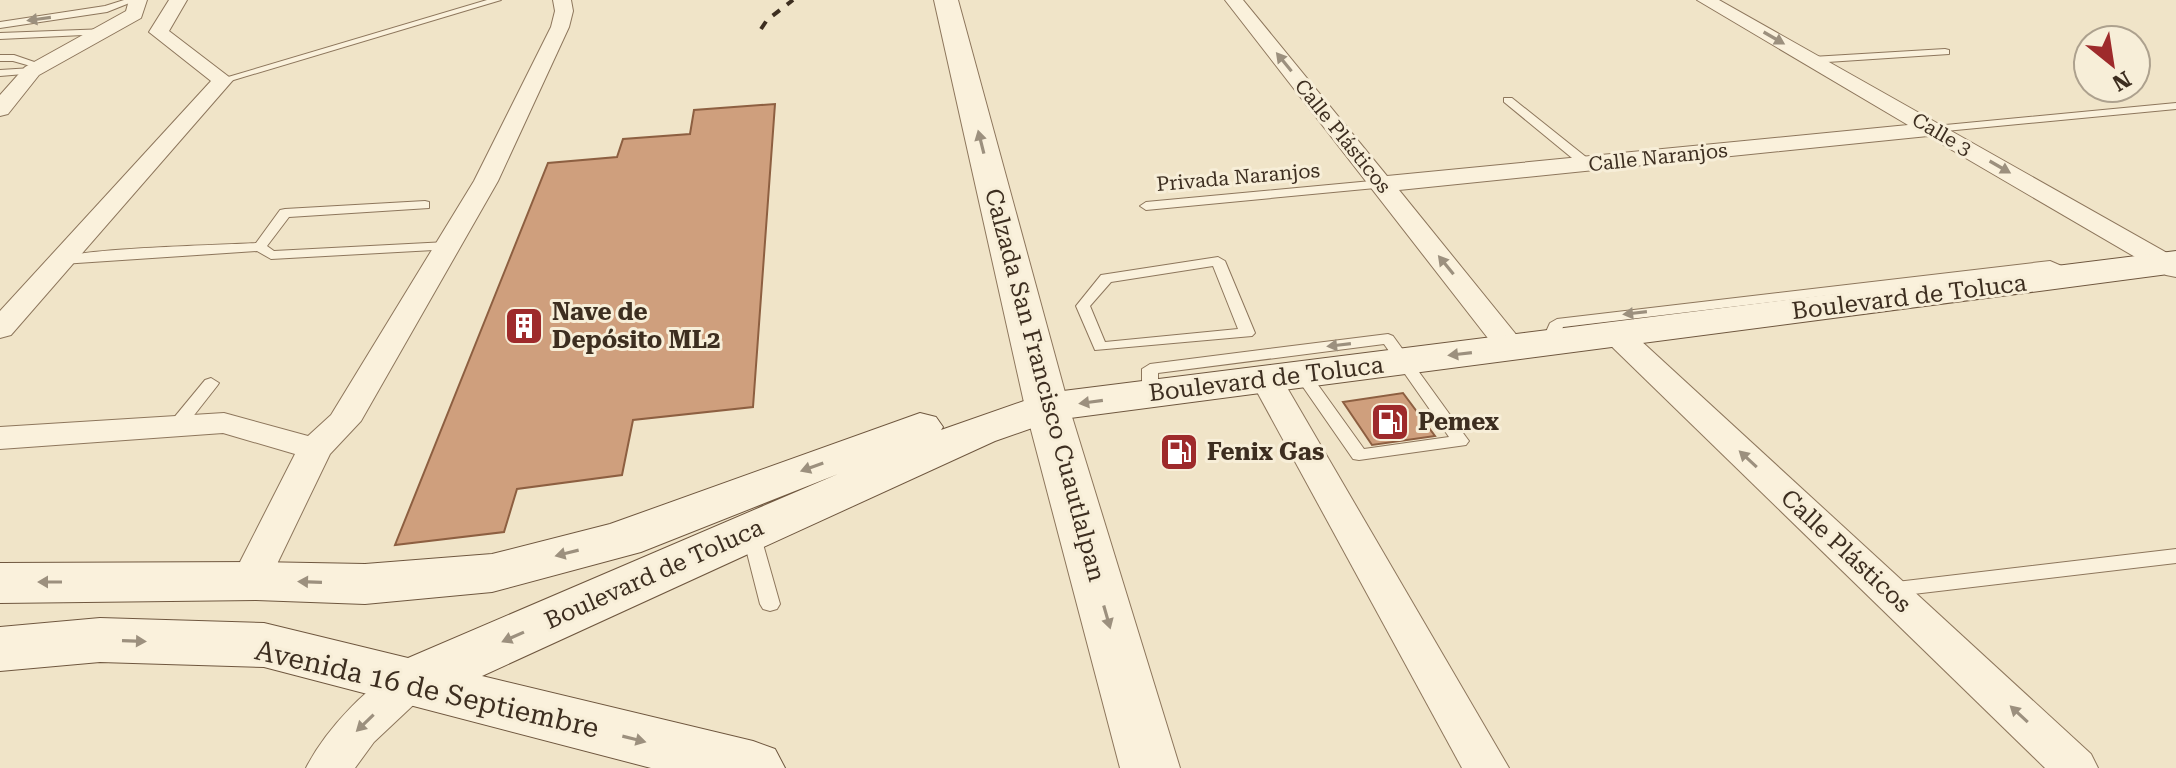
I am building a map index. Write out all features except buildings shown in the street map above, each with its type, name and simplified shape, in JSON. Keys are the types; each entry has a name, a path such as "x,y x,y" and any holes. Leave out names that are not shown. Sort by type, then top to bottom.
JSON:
{"main road":[{"name":"Boulevard de Toluca","path":"409,683 994,425 1047,407 1150,393 1274,369 1406,361 1616,334 1722,312 1916,288 2173,265"},
{"path":"0,583 256,581 365,584 492,573 623,539 919,428 952,421 994,425"},
{"path":"256,581 264,645"},
{"name":"Avenida 16 de Septiembre","path":"0,649 100,640 264,645 753,768"}],"street":[{"path":"12,90 134,14 136,0"},
{"path":"0,329 223,80 159,32 178,0"},
{"path":"256,581 259,562 315,449 344,421 486,181 560,27 564,11 562,0"},
{"name":"Calzada San Francisco Cuautlalpan","path":"946,0 1047,407 1150,768"},
{"name":"Calle Plásticos","path":"1234,0 1382,184 1531,345"},
{"name":"Calle 3","path":"1706,0 2173,265"},
{"name":"Calle Naranjos","path":"1382,184 1935,129"},
{"name":"Calle Plásticos","path":"1616,334 2075,768"},
{"path":"1274,369 1486,768"},
{"path":"0,438 224,423 315,449"},
{"path":"329,768 358,729 409,683"}],"lane":[{"path":"0,25 107,9 136,0"},
{"path":"223,80 497,0"},
{"path":"0,36 102,32"},
{"path":"0,46 49,43 102,32"},
{"path":"1812,60 1945,52"},
{"path":"0,58 14,58 12,90"},
{"path":"0,73 12,90"},
{"path":"1508,100 1587,164"},
{"path":"1935,129 2176,106"},
{"name":"Privada Naranjos","path":"1146,206 1382,184"},
{"path":"260,247 285,213 425,205"},
{"path":"62,260 260,247 271,255 447,246"},
{"path":"1247,333 1100,347 1083,306 1106,278 1218,261 1247,333 1274,369 1359,455 1460,441 1406,361"},
{"path":"1531,345 1557,323 1722,312"},
{"path":"178,424 211,383"},
{"path":"746,533 754,544 770,604"},
{"path":"1887,590 2176,556"}],"railway":[{"path":"761,29 767,20 793,0"}],"place":[{"name":"Nave de Depósito ML2","path":"524,326"},
{"name":"Pemex","path":"1390,422"},
{"name":"Fenix Gas","path":"1179,452"}]}
